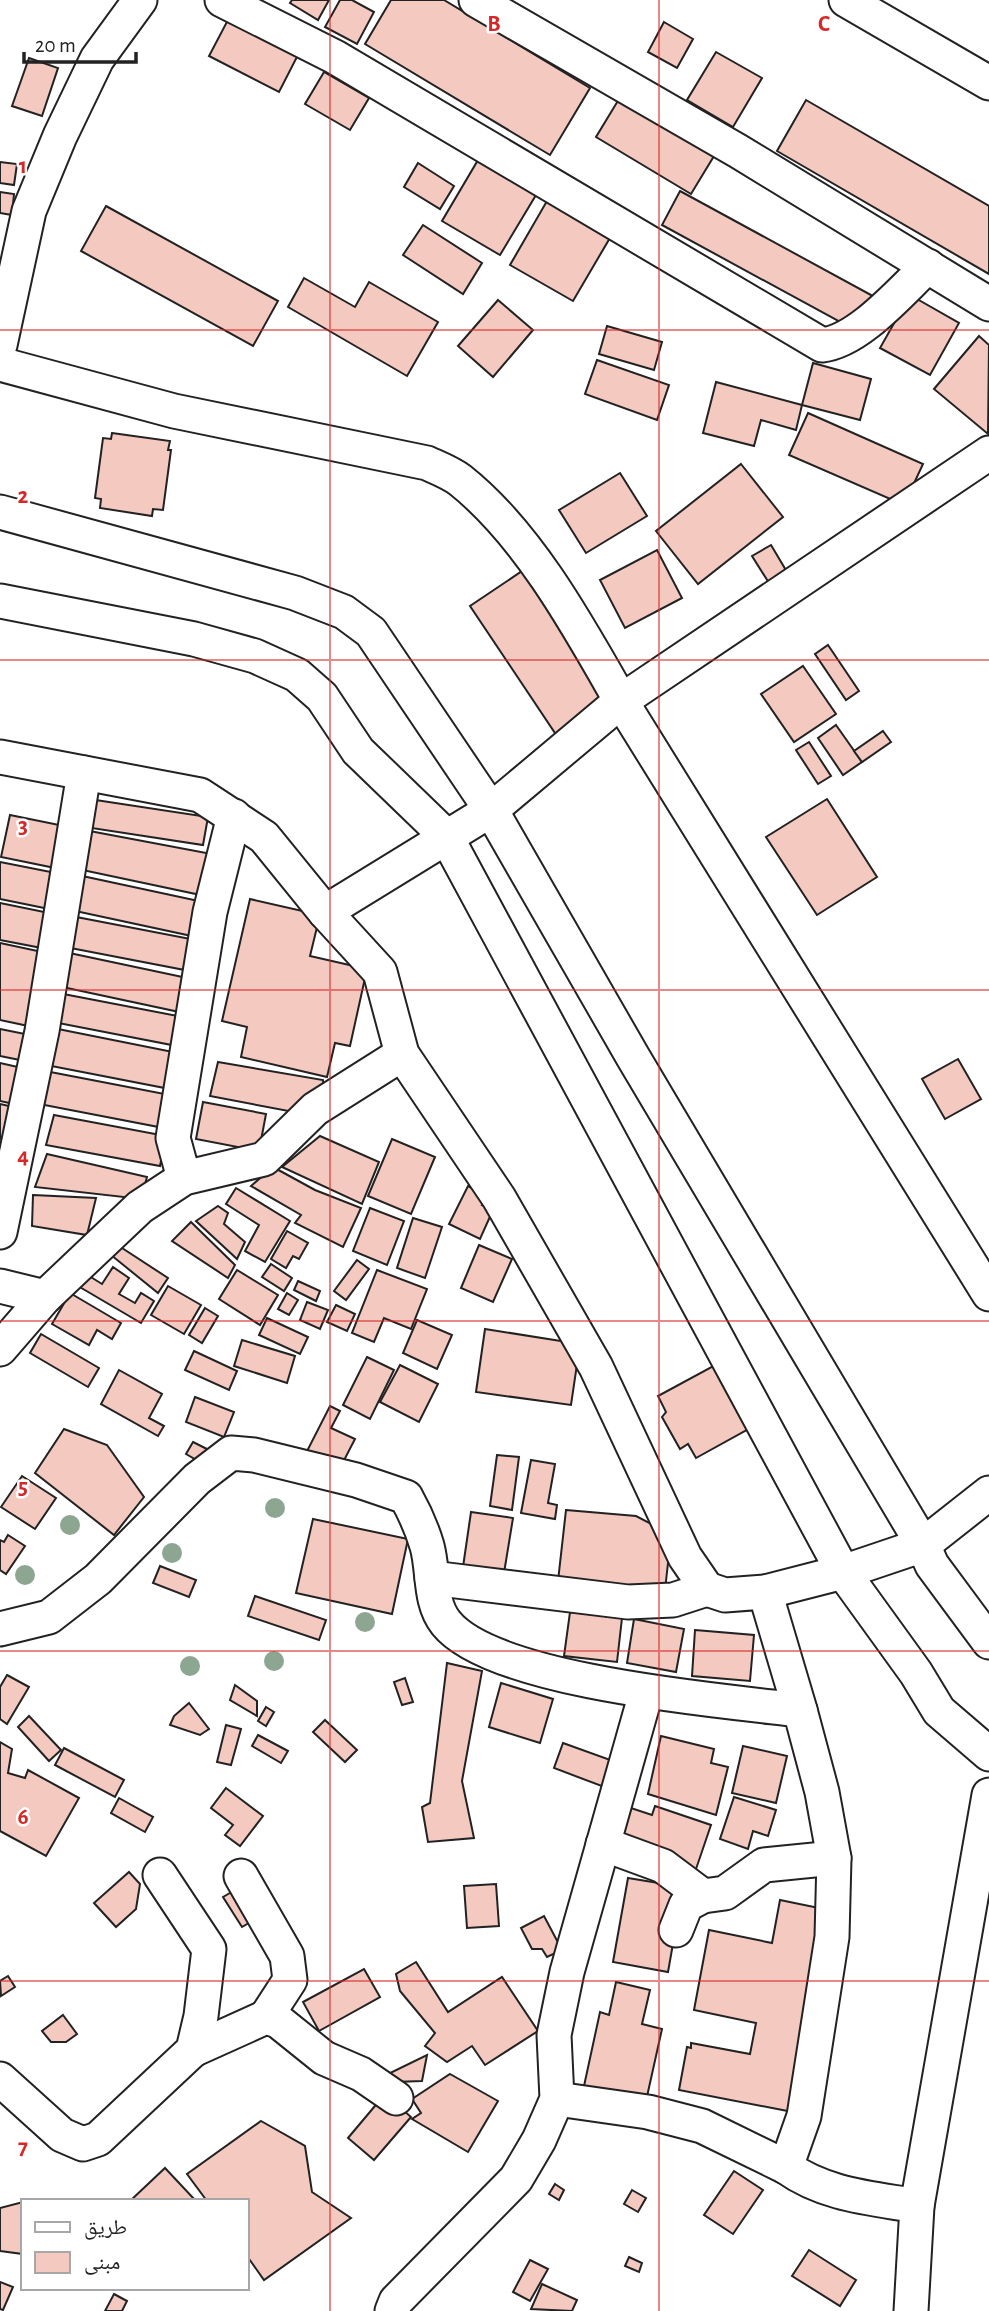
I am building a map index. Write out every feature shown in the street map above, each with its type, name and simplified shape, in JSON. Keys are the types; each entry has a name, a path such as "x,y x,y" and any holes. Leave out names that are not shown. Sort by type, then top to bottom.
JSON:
{"street":[{"path":"0,345 29,211 44,174 97,59 141,0"},
{"path":"222,0 335,57 822,345 833,344 861,327 928,266"},
{"path":"476,0 738,151 989,304"},
{"path":"846,0 989,83"},
{"path":"0,364 174,411 427,463 459,479 514,535 585,638 621,701 989,1294"},
{"path":"325,912 491,810 621,701 989,453"},
{"path":"0,512 295,593 344,612 371,632 395,662 491,810 640,1069 923,1545 932,1565 989,1642"},
{"path":"0,601 194,639 255,656 297,675 322,697 358,751 446,836 843,1572 916,1673 939,1712 989,1754"},
{"path":"0,757 200,795 264,837 325,912 380,972 402,1054 499,1198 596,1367 685,1557 707,1590"},
{"path":"0,1232 42,1031 84,773"},
{"path":"184,1178 173,1138 210,912 234,816"},
{"path":"0,1349 45,1297 140,1207 184,1178 264,1159 315,1109 402,1054"},
{"path":"0,1286 45,1297"},
{"path":"0,1629 49,1617 98,1579 197,1479 231,1453 254,1455 356,1480 406,1497 428,1548 435,1601 446,1624 484,1652 646,1693 800,1710"},
{"path":"432,1578 628,1602 663,1601 707,1590 725,1595 765,1592 843,1572 923,1545 989,1493"},
{"path":"765,1592 822,1791 834,1858 832,1937 816,2056 804,2116 786,2167"},
{"path":"392,2311 396,2301 516,2179 539,2140 556,2099 554,2035 567,1972 646,1693"},
{"path":"911,2311 917,2206 984,1861 989,1796"},
{"path":"603,1844 663,1866 703,1896"},
{"path":"676,1930 686,1905 703,1896 725,1893 764,1866 834,1858"},
{"path":"160,1875 209,1949 207,1989 193,2050"},
{"path":"0,2079 62,2135 83,2144 98,2139 193,2050 266,2017 290,1980 287,1956 241,1876"},
{"path":"266,2017 278,2021 324,2058 361,2074 396,2098"},
{"path":"556,2099 648,2112 702,2126 786,2167 808,2183 853,2195 917,2206"}],"building":[{"path":"292,0 329,0 318,20 290,3"},
{"path":"340,0 352,0 374,12 357,44 325,27"},
{"path":"391,0 444,0 590,88 550,155 365,44"},
{"path":"230,16 299,53 279,92 209,56"},
{"path":"664,22 693,39 677,68 648,52"},
{"path":"716,52 762,78 733,127 687,100"},
{"path":"29,58 58,68 42,116 12,106"},
{"path":"324,72 369,98 350,130 305,104"},
{"path":"619,99 714,156 691,194 596,137"},
{"path":"806,100 989,206 989,274 777,151"},
{"path":"481,155 539,190 500,255 442,221"},
{"path":"0,162 17,164 14,185 0,183"},
{"path":"418,163 454,186 440,209 404,187"},
{"path":"680,191 882,301 864,335 662,225"},
{"path":"0,192 14,194 12,215 0,213"},
{"path":"551,194 614,231 573,301 510,265"},
{"path":"106,206 278,301 253,346 81,251"},
{"path":"423,225 482,263 463,294 403,255"},
{"path":"304,278 355,307 369,282 438,322 407,376 288,307"},
{"path":"910,295 959,323 930,375 880,348"},
{"path":"498,300 533,330 493,377 458,346"},
{"path":"607,326 662,342 654,370 599,354"},
{"path":"979,336 989,345 988,434 934,389"},
{"path":"597,360 669,385 657,420 585,394"},
{"path":"813,363 871,379 860,420 802,405"},
{"path":"716,382 802,405 796,430 761,420 754,446 703,433"},
{"path":"808,413 923,464 904,505 789,455"},
{"path":"112,433 170,441 163,510 153,509 152,516 100,508 101,499 95,498 103,438 111,439"},
{"path":"741,464 783,517 698,584 656,531"},
{"path":"620,473 647,516 586,553 559,510"},
{"path":"771,545 787,572 769,583 752,556"},
{"path":"657,550 682,598 625,628 600,580"},
{"path":"528,567 617,700 559,739 470,606"},
{"path":"828,645 859,691 846,700 815,654"},
{"path":"803,666 836,714 794,742 761,694"},
{"path":"836,725 862,762 843,775 818,738"},
{"path":"883,731 891,742 862,762 854,751"},
{"path":"809,742 831,776 818,784 796,750"},
{"path":"89,799 208,817 203,845 85,827"},
{"path":"827,799 877,877 817,915 766,837"},
{"path":"10,815 69,827 60,869 1,857"},
{"path":"79,829 217,855 210,897 73,868"},
{"path":"0,862 66,875 59,911 0,899"},
{"path":"73,874 208,903 201,938 66,909"},
{"path":"250,899 320,915 310,956 367,969 350,1046 335,1043 327,1077 241,1057 247,1027 222,1021"},
{"path":"0,903 54,914 47,949 0,940"},
{"path":"66,915 201,941 195,972 60,946"},
{"path":"0,943 47,953 33,1027 0,1020"},
{"path":"60,951 192,979 184,1013 53,985"},
{"path":"53,992 188,1018 182,1047 48,1021"},
{"path":"48,1027 183,1054 175,1090 41,1064"},
{"path":"0,1029 30,1035 25,1061 0,1056"},
{"path":"958,1059 981,1099 945,1119 922,1079"},
{"path":"218,1062 323,1080 324,1092 299,1113 210,1096"},
{"path":"0,1063 31,1070 23,1106 0,1101"},
{"path":"40,1070 175,1096 169,1129 34,1103"},
{"path":"203,1102 266,1114 259,1151 196,1139"},
{"path":"0,1104 22,1109 15,1142 0,1139"},
{"path":"54,1115 166,1136 160,1166 46,1145"},
{"path":"320,1136 379,1162 362,1204 282,1167"},
{"path":"392,1139 435,1157 411,1214 368,1196"},
{"path":"47,1154 147,1177 141,1199 35,1187"},
{"path":"273,1167 315,1190 361,1208 343,1247 295,1223 301,1215 251,1186"},
{"path":"468,1186 487,1196 482,1205 493,1210 480,1239 449,1224"},
{"path":"236,1188 290,1221 265,1262 245,1251 259,1225 226,1204"},
{"path":"33,1195 96,1198 87,1235 32,1226"},
{"path":"218,1206 228,1213 224,1224 245,1242 237,1259 196,1221"},
{"path":"370,1208 404,1221 387,1265 353,1251"},
{"path":"413,1218 442,1227 425,1278 397,1268"},
{"path":"191,1222 235,1265 228,1278 172,1241"},
{"path":"287,1231 308,1243 299,1259 293,1256 286,1268 271,1259"},
{"path":"479,1245 512,1259 493,1302 461,1288"},
{"path":"119,1246 168,1278 158,1293 111,1255"},
{"path":"357,1260 369,1269 346,1300 334,1291"},
{"path":"271,1264 292,1278 284,1291 262,1277"},
{"path":"113,1267 129,1278 119,1294 135,1303 141,1293 154,1301 141,1323 78,1286 86,1274 102,1284"},
{"path":"237,1270 278,1295 260,1325 219,1299"},
{"path":"377,1270 427,1289 411,1329 384,1318 374,1342 352,1333"},
{"path":"298,1281 320,1291 316,1301 294,1290"},
{"path":"168,1286 201,1305 184,1334 151,1315"},
{"path":"70,1293 121,1323 112,1339 97,1330 89,1345 52,1324"},
{"path":"287,1293 298,1300 289,1315 278,1309"},
{"path":"307,1302 328,1310 320,1329 300,1320"},
{"path":"336,1305 355,1314 347,1331 327,1322"},
{"path":"205,1308 218,1316 202,1343 189,1335"},
{"path":"267,1318 308,1337 300,1354 259,1335"},
{"path":"417,1320 452,1335 437,1369 403,1353"},
{"path":"485,1329 580,1344 571,1405 476,1392"},
{"path":"41,1334 99,1368 88,1387 30,1353"},
{"path":"242,1340 295,1356 287,1383 234,1366"},
{"path":"194,1351 237,1371 229,1390 185,1370"},
{"path":"367,1357 394,1370 370,1419 343,1405"},
{"path":"717,1364 752,1427 696,1458 688,1444 680,1449 662,1417 666,1412 658,1396"},
{"path":"400,1365 438,1384 419,1422 380,1402"},
{"path":"119,1370 162,1394 149,1418 164,1426 158,1436 101,1404"},
{"path":"195,1397 234,1412 224,1437 186,1422"},
{"path":"330,1406 340,1411 331,1428 355,1439 338,1472 305,1455"},
{"path":"64,1429 107,1445 144,1497 114,1535 35,1473"},
{"path":"193,1442 207,1449 200,1462 186,1454"},
{"path":"497,1455 519,1457 512,1510 490,1506"},
{"path":"531,1460 555,1464 548,1503 557,1505 555,1519 521,1513"},
{"path":"22,1476 56,1498 35,1529 1,1507"},
{"path":"566,1510 636,1516 659,1528 670,1545 665,1590 558,1581"},
{"path":"471,1512 513,1518 504,1573 463,1567"},
{"path":"313,1519 408,1539 392,1614 296,1593"},
{"path":"8,1535 25,1546 6,1574 0,1570 0,1540 4,1542"},
{"path":"160,1566 196,1580 189,1597 153,1583"},
{"path":"255,1596 326,1620 319,1640 248,1616"},
{"path":"570,1612 622,1618 617,1662 564,1656"},
{"path":"634,1619 684,1629 676,1672 627,1663"},
{"path":"695,1630 754,1635 750,1681 692,1676"},
{"path":"447,1663 482,1671 462,1781 474,1838 428,1842 422,1807 430,1803"},
{"path":"7,1675 29,1687 7,1724 0,1719 0,1687"},
{"path":"405,1678 413,1702 402,1705 394,1682"},
{"path":"501,1683 553,1699 540,1743 489,1727"},
{"path":"235,1685 257,1701 257,1716 230,1700"},
{"path":"189,1703 209,1729 200,1735 170,1725 174,1716"},
{"path":"266,1707 274,1712 266,1726 258,1721"},
{"path":"29,1716 61,1750 49,1761 18,1727"},
{"path":"325,1720 357,1750 345,1762 313,1732"},
{"path":"226,1725 241,1729 231,1765 217,1762"},
{"path":"258,1735 288,1751 281,1763 252,1746"},
{"path":"661,1736 714,1749 711,1763 728,1767 716,1815 648,1794"},
{"path":"0,1742 12,1749 8,1773 25,1778 28,1770 79,1798 46,1856 0,1831"},
{"path":"563,1743 616,1762 607,1788 554,1768"},
{"path":"743,1746 787,1756 776,1803 732,1793"},
{"path":"64,1748 124,1780 115,1797 55,1765"},
{"path":"226,1788 263,1816 240,1846 225,1835 233,1825 211,1808"},
{"path":"734,1797 776,1810 768,1836 753,1831 748,1849 720,1839"},
{"path":"119,1798 153,1817 145,1832 111,1813"},
{"path":"655,1806 711,1825 695,1872 621,1839 631,1808 652,1815"},
{"path":"129,1872 140,1884 136,1909 116,1927 94,1903"},
{"path":"628,1878 683,1887 668,1972 613,1962"},
{"path":"247,1883 266,1913 242,1927 223,1897"},
{"path":"496,1884 499,1926 467,1928 464,1886"},
{"path":"780,1900 819,1908 815,1929 832,1932 798,2113 679,2090 687,2047 691,2048 691,2043 750,2054 756,2023 694,2010 709,1930 772,1943"},
{"path":"544,1916 562,1950 547,1957 542,1949 532,1949 521,1928"},
{"path":"416,1962 448,2012 502,1977 538,2031 485,2065 472,2046 447,2062 425,2046 435,2033 400,1991 396,1974"},
{"path":"364,1969 380,1997 319,2031 303,2002"},
{"path":"8,1976 15,1987 1,1996 0,1981"},
{"path":"616,1982 650,1990 642,2024 662,2029 646,2101 584,2086 600,2012 609,2015"},
{"path":"63,2015 77,2034 66,2042 51,2042 42,2031"},
{"path":"427,2055 422,2081 394,2082 386,2075"},
{"path":"450,2074 498,2101 468,2152 412,2119 421,2113 412,2099"},
{"path":"385,2094 411,2117 374,2160 348,2138"},
{"path":"261,2121 305,2146 312,2192 351,2218 264,2280 248,2257 248,2199 206,2199 187,2174"},
{"path":"165,2168 194,2199 132,2199"},
{"path":"734,2171 763,2190 733,2234 704,2215"},
{"path":"555,2184 564,2190 559,2200 549,2194"},
{"path":"632,2190 646,2198 638,2212 624,2204"},
{"path":"21,2203 21,2254 0,2251 0,2208"},
{"path":"809,2250 856,2280 840,2306 792,2276"},
{"path":"629,2257 642,2263 639,2272 625,2266"},
{"path":"530,2260 548,2269 530,2301 513,2292"},
{"path":"0,2282 13,2287 3,2310 0,2309"},
{"path":"542,2284 577,2300 572,2311 531,2309"},
{"path":"114,2294 127,2301 122,2311 105,2311"}]}
